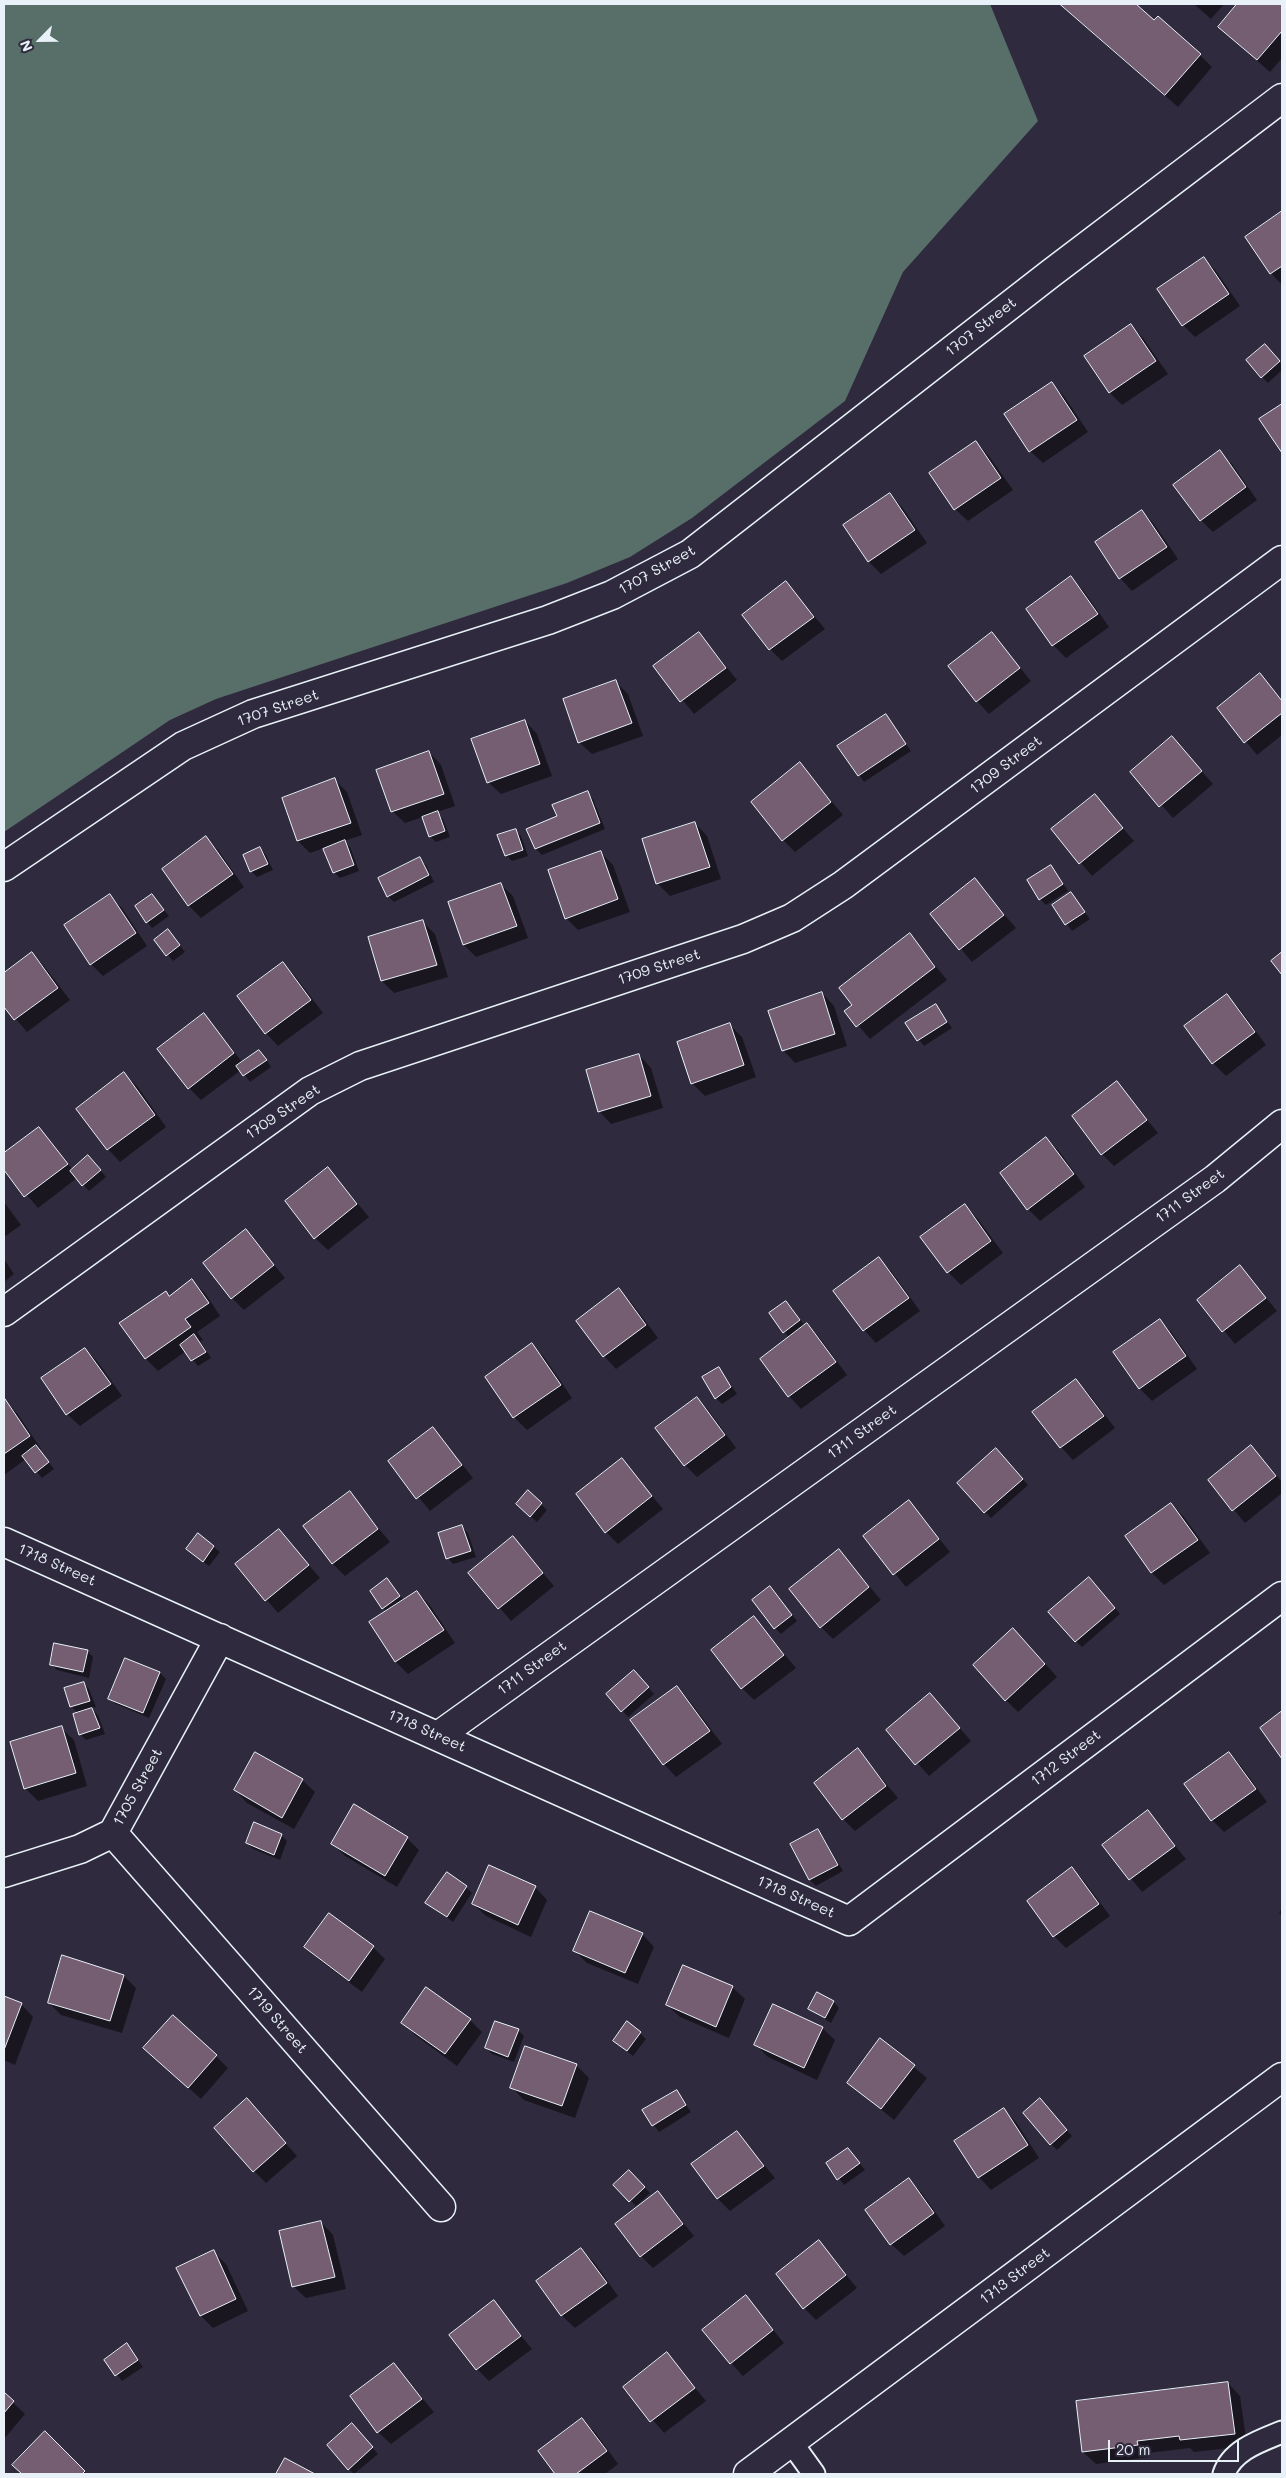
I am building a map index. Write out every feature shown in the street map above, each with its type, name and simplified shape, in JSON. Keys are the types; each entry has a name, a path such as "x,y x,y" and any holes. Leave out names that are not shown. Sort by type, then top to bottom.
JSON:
{"street":[{"name":"1707 Street","path":"4,867 183,746 253,714 548,620 612,595 690,554 1050,274 1282,98"},
{"name":"1709 Street","path":"4,1312 310,1091 360,1066 743,939 792,918 843,885 1282,560"},
{"name":"1711 Street","path":"438,1736 1214,1179 1282,1124"},
{"name":"1718 Street","path":"4,1542 849,1920"},
{"name":"1712 Street","path":"849,1920 1282,1596"},
{"name":"1705 Street","path":"4,1873 80,1849 113,1833 220,1638"},
{"name":"1719 Street","path":"113,1833 442,2207"},
{"name":"1713 Street","path":"748,2474 1282,2077"}],"lane":[{"path":"1224,2474 1227,2464 1241,2451 1282,2432"},
{"path":"791,2442 814,2474"}],"green space":[{"path":"4,4 990,4 1038,121 903,272 845,401 692,518 630,557 567,583 216,699 170,720 4,832"}],"building":[{"path":"1060,4 1136,4 1154,20 1158,16 1201,54 1165,95"},
{"path":"1237,4 1282,4 1282,31 1257,60 1218,27"},
{"path":"1282,211 1282,266 1270,274 1245,237"},
{"path":"1204,257 1229,294 1182,326 1157,289"},
{"path":"1131,324 1156,361 1109,393 1084,356"},
{"path":"1265,344 1280,361 1261,378 1246,360"},
{"path":"1052,382 1077,420 1029,452 1004,414"},
{"path":"1282,404 1282,453 1259,419"},
{"path":"976,441 1001,478 954,510 929,473"},
{"path":"1220,450 1246,487 1200,521 1173,485"},
{"path":"890,493 915,530 868,562 843,525"},
{"path":"1142,510 1167,547 1119,579 1095,542"},
{"path":"1071,576 1098,614 1052,646 1026,609"},
{"path":"786,581 814,617 769,650 742,615"},
{"path":"699,632 726,668 680,702 653,666"},
{"path":"992,632 1020,668 976,702 948,666"},
{"path":"1260,673 1282,701 1282,713 1244,743 1217,708"},
{"path":"616,680 632,723 578,743 563,699"},
{"path":"886,714 906,744 858,776 837,746"},
{"path":"525,720 540,764 487,783 471,739"},
{"path":"1172,736 1202,771 1159,807 1130,772"},
{"path":"429,751 444,794 391,812 376,770"},
{"path":"800,762 831,802 782,841 751,802"},
{"path":"335,778 351,823 297,841 282,798"},
{"path":"588,791 600,823 535,849 526,829 557,816 552,805"},
{"path":"1095,794 1123,828 1079,864 1051,829"},
{"path":"438,811 445,831 429,837 422,817"},
{"path":"695,822 710,867 656,884 642,839"},
{"path":"516,829 523,850 505,856 497,835"},
{"path":"206,836 233,874 188,906 162,869"},
{"path":"345,840 354,865 333,873 323,849"},
{"path":"260,847 268,864 250,872 243,855"},
{"path":"601,851 618,899 565,919 548,870"},
{"path":"420,857 429,875 387,897 378,878"},
{"path":"1051,865 1063,884 1039,900 1027,880"},
{"path":"975,878 1004,915 959,950 930,914"},
{"path":"501,883 517,926 463,945 448,902"},
{"path":"1071,892 1085,912 1065,925 1052,905"},
{"path":"110,894 136,933 90,965 64,925"},
{"path":"152,894 164,910 146,923 135,906"},
{"path":"423,920 437,965 381,981 368,937"},
{"path":"168,929 180,945 166,956 154,940"},
{"path":"910,933 935,967 856,1027 844,1011 852,1005 839,988"},
{"path":"32,952 58,988 14,1020 4,1007 4,973"},
{"path":"1282,952 1282,975 1271,961"},
{"path":"283,962 311,1000 265,1034 237,996"},
{"path":"822,992 835,1034 782,1051 768,1011"},
{"path":"1227,994 1255,1032 1212,1064 1184,1026"},
{"path":"936,1004 947,1022 917,1041 905,1023"},
{"path":"204,1013 234,1053 188,1089 157,1049"},
{"path":"730,1023 744,1065 691,1084 677,1042"},
{"path":"259,1050 267,1060 243,1076 236,1066"},
{"path":"639,1054 651,1096 598,1112 586,1070"},
{"path":"124,1072 155,1115 107,1150 76,1109"},
{"path":"1117,1081 1147,1120 1101,1155 1072,1116"},
{"path":"39,1127 68,1164 24,1197 4,1170 4,1153"},
{"path":"1046,1137 1074,1174 1027,1210 1000,1173"},
{"path":"88,1155 101,1170 82,1186 70,1171"},
{"path":"328,1167 357,1204 314,1239 285,1201"},
{"path":"965,1204 991,1241 947,1273 920,1237"},
{"path":"246,1229 274,1265 231,1299 203,1263"},
{"path":"879,1257 909,1298 863,1331 833,1291"},
{"path":"1240,1265 1266,1298 1222,1332 1197,1300"},
{"path":"192,1279 209,1303 185,1319 191,1327 145,1359 119,1323 166,1291 169,1296"},
{"path":"619,1288 646,1325 603,1357 576,1321"},
{"path":"786,1301 800,1320 783,1333 769,1313"},
{"path":"1160,1319 1186,1356 1139,1389 1113,1352"},
{"path":"807,1323 836,1362 788,1397 760,1359"},
{"path":"194,1334 206,1352 191,1361 180,1345"},
{"path":"532,1343 561,1385 513,1418 485,1377"},
{"path":"85,1348 111,1384 66,1415 41,1378"},
{"path":"719,1367 731,1387 715,1399 702,1377"},
{"path":"1076,1379 1104,1416 1060,1448 1032,1412"},
{"path":"697,1397 725,1435 684,1466 655,1428"},
{"path":"4,1400 30,1436 4,1454"},
{"path":"433,1427 462,1465 416,1499 388,1461"},
{"path":"36,1445 49,1462 35,1473 22,1456"},
{"path":"1251,1445 1276,1476 1232,1511 1208,1480"},
{"path":"996,1448 1023,1479 984,1513 957,1483"},
{"path":"622,1458 652,1496 605,1533 576,1494"},
{"path":"528,1490 542,1503 530,1517 516,1504"},
{"path":"350,1491 378,1529 332,1564 303,1526"},
{"path":"909,1500 939,1539 893,1575 863,1536"},
{"path":"1171,1503 1198,1540 1151,1573 1125,1536"},
{"path":"462,1525 471,1551 446,1559 438,1533"},
{"path":"279,1529 309,1565 265,1601 235,1564"},
{"path":"198,1533 214,1546 203,1562 186,1549"},
{"path":"513,1536 543,1573 498,1609 468,1573"},
{"path":"839,1549 869,1587 820,1628 789,1589"},
{"path":"1089,1577 1115,1608 1075,1642 1048,1612"},
{"path":"387,1578 400,1596 382,1609 370,1591"},
{"path":"770,1586 792,1615 774,1629 752,1600"},
{"path":"417,1591 444,1630 395,1662 369,1622"},
{"path":"754,1616 784,1655 741,1689 711,1650"},
{"path":"1013,1628 1045,1664 1005,1701 973,1665"},
{"path":"54,1643 88,1650 83,1672 50,1665"},
{"path":"125,1658 160,1672 143,1713 108,1699"},
{"path":"634,1670 649,1687 621,1712 606,1694"},
{"path":"84,1682 90,1701 70,1707 64,1688"},
{"path":"677,1686 710,1731 663,1765 630,1720"},
{"path":"930,1693 960,1728 915,1765 886,1730"},
{"path":"92,1708 100,1728 79,1735 73,1714"},
{"path":"1282,1711 1282,1759 1260,1728"},
{"path":"62,1726 76,1773 24,1789 10,1742"},
{"path":"858,1748 886,1786 842,1820 814,1783"},
{"path":"255,1752 303,1779 282,1818 234,1790"},
{"path":"1229,1752 1256,1789 1211,1821 1184,1784"},
{"path":"354,1804 408,1837 385,1876 331,1844"},
{"path":"1148,1810 1175,1846 1129,1880 1102,1845"},
{"path":"254,1822 282,1834 274,1855 246,1843"},
{"path":"818,1829 838,1865 809,1880 790,1844"},
{"path":"489,1865 536,1886 518,1925 472,1904"},
{"path":"1072,1867 1099,1904 1053,1937 1027,1901"},
{"path":"447,1872 467,1886 447,1917 425,1903"},
{"path":"590,1911 643,1933 625,1973 573,1951"},
{"path":"329,1913 374,1946 349,1981 304,1947"},
{"path":"62,1955 124,1975 110,2021 48,2003"},
{"path":"683,1965 733,1986 716,2027 666,2005"},
{"path":"426,1987 471,2019 445,2054 401,2023"},
{"path":"817,1992 834,2001 825,2018 808,2009"},
{"path":"4,1996 22,2003 4,2050"},
{"path":"773,2004 823,2027 804,2068 754,2045"},
{"path":"173,2015 217,2055 188,2088 143,2048"},
{"path":"495,2021 519,2029 508,2057 485,2048"},
{"path":"627,2021 641,2032 627,2051 613,2041"},
{"path":"880,2038 915,2065 881,2109 847,2083"},
{"path":"525,2046 577,2064 562,2106 510,2088"},
{"path":"677,2090 686,2105 652,2126 642,2110"},
{"path":"247,2098 286,2143 253,2172 214,2128"},
{"path":"1040,2098 1067,2130 1050,2145 1023,2113"},
{"path":"1004,2108 1028,2145 978,2178 954,2141"},
{"path":"737,2131 764,2166 717,2199 691,2164"},
{"path":"848,2148 860,2163 837,2180 826,2163"},
{"path":"629,2170 645,2187 629,2202 613,2185"},
{"path":"909,2178 934,2213 890,2245 865,2210"},
{"path":"658,2191 683,2224 640,2257 615,2224"},
{"path":"321,2221 335,2277 292,2287 279,2231"},
{"path":"819,2240 846,2275 803,2309 776,2274"},
{"path":"581,2248 607,2283 561,2316 536,2281"},
{"path":"214,2250 236,2299 200,2316 176,2268"},
{"path":"746,2295 773,2330 730,2364 702,2330"},
{"path":"494,2300 521,2336 476,2370 449,2335"},
{"path":"127,2343 138,2360 115,2376 104,2360"},
{"path":"667,2352 695,2388 650,2422 623,2387"},
{"path":"394,2363 422,2399 377,2433 350,2396"},
{"path":"1228,2382 1235,2434 1180,2440 1179,2436 1137,2441 1138,2445 1082,2452 1076,2401"},
{"path":"4,2392 14,2401 4,2413"},
{"path":"582,2418 607,2451 576,2474 555,2474 538,2451"},
{"path":"352,2423 373,2447 348,2470 327,2445"},
{"path":"45,2431 85,2471 82,2474 22,2474 12,2465"},
{"path":"285,2458 315,2474 276,2474"}]}
